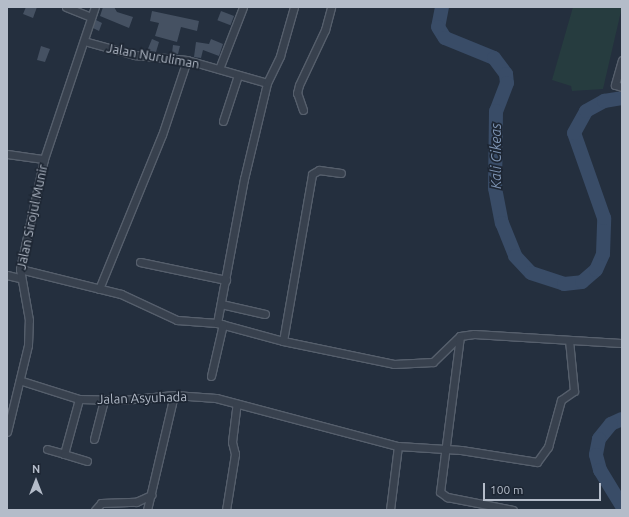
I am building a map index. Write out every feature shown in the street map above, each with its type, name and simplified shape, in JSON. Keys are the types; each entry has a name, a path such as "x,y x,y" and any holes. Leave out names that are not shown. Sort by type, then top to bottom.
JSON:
{"street":[{"path":"66,7 92,17"},
{"name":"Jalan Sirojul Munir","path":"7,432 22,381 29,320 19,278 20,269 44,159 96,7"},
{"path":"219,69 243,7"},
{"path":"211,376 220,323 221,304 244,179 267,83 280,56 294,7"},
{"path":"303,110 297,93 299,85 325,30 331,7"},
{"name":"Jalan Nuruliman","path":"84,41 135,55 187,60 267,83"},
{"path":"99,288 162,135 187,60"},
{"path":"622,60 615,86 622,87"},
{"path":"223,122 238,75"},
{"path":"7,154 44,159"},
{"path":"283,341 312,174 318,170 341,173"},
{"path":"140,262 226,280"},
{"path":"20,269 121,294 178,320 220,323 283,341 394,364 422,364 433,362 460,336 489,334 621,343"},
{"path":"7,275 19,278"},
{"path":"221,304 265,314"},
{"path":"460,336 444,448 440,492 447,497 491,507 513,510"},
{"name":"Jalan Asyuhada","path":"22,381 79,399 104,400 174,395 237,404 398,446 444,448 540,461 561,400 574,391 569,340"},
{"path":"147,510 152,495 174,395"},
{"path":"64,454 79,399"},
{"path":"94,439 104,400"},
{"path":"226,510 235,454 232,442 237,404"},
{"path":"390,510 398,446"},
{"path":"47,450 87,461"},
{"path":"95,510 101,503 136,502 152,495"}],"green space":[{"path":"573,7 622,7 603,89 572,91 571,86 552,80"}],"building":[{"path":"26,7 37,7 33,18 23,14"},
{"path":"103,7 114,7 117,12 133,17 129,28 100,16"},
{"path":"152,11 199,21 197,31 181,27 177,42 155,36 159,23 150,21"},
{"path":"221,11 234,16 230,25 217,20"},
{"path":"96,20 102,23 99,31 93,28"},
{"path":"152,39 159,42 156,52 147,51"},
{"path":"211,39 223,44 219,56 203,50 201,58 194,57 196,42 209,44"},
{"path":"173,45 180,46 178,54 172,53"},
{"path":"41,46 50,49 45,62 37,60"}],"waterway":[{"name":"Kali Cikeas","path":"442,7 438,27 445,38 494,58 506,74 507,83 496,111 495,188 502,223 515,256 531,273 564,284 582,282 596,270 603,254 604,218 574,133 586,111 604,101 622,98"},
{"name":"Kali Cikeas","path":"622,419 611,424 599,439 596,455 600,470 622,506"}]}
